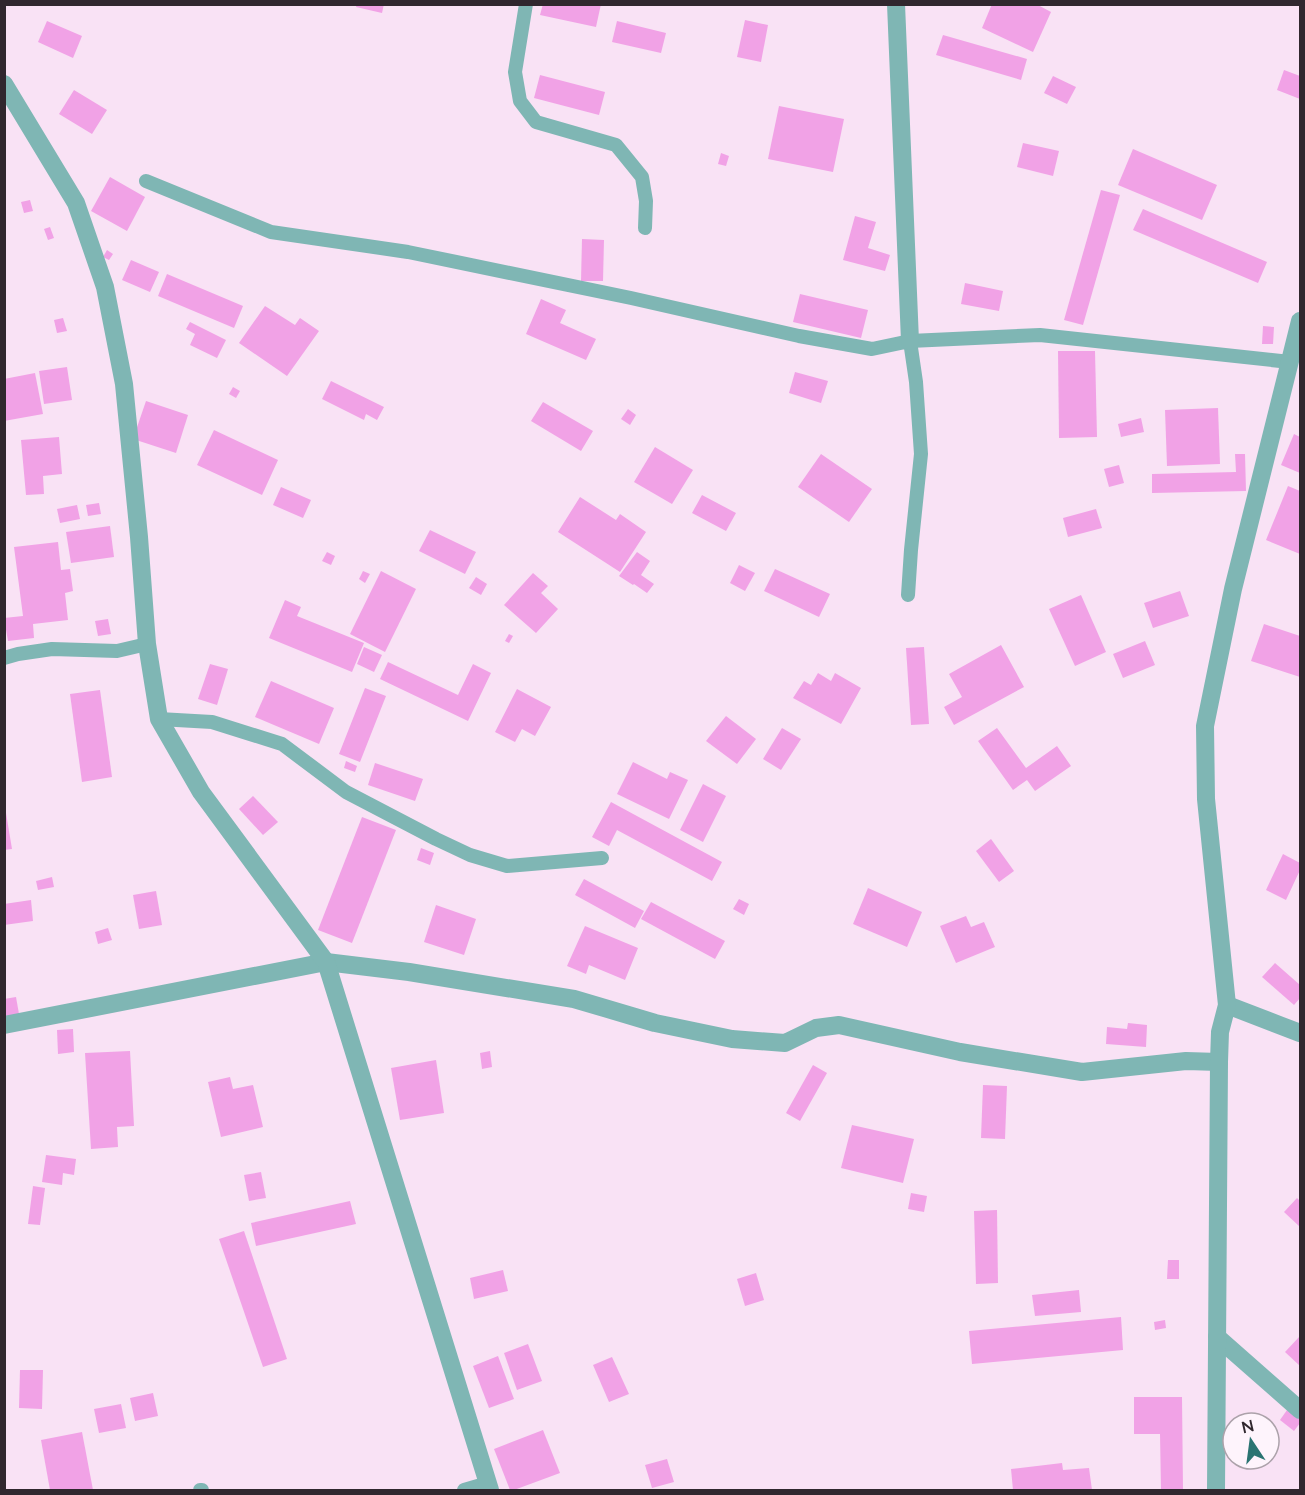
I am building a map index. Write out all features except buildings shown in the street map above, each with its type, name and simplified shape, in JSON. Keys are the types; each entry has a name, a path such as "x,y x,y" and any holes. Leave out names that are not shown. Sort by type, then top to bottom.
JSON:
{"street":[{"path":"896,4 910,341"},
{"path":"4,84 76,202 105,287 124,384 140,537 147,644 159,719 201,792 326,962 490,1487"},
{"path":"1216,1491 1219,1062 1220,1032 1227,1005 1206,799 1204,726 1233,589 1300,321"},
{"path":"4,1025 326,962 409,972 573,999 655,1023 732,1039 785,1042 816,1028 839,1025 960,1052 1082,1072 1186,1061 1219,1062"},
{"path":"1227,1005 1300,1033"},
{"path":"1217,1337 1300,1410"}],"lane":[{"path":"526,4 515,72 519,101 536,122 616,146 642,177 646,201 645,228"},
{"path":"146,180 271,232 408,252 820,340 872,349 910,341 1040,335 1290,362"},
{"path":"908,595 921,454 916,382 910,341"},
{"path":"4,658 52,649 117,651 147,644"},
{"path":"159,719 212,722 282,744 346,792 470,855 507,866 602,858"},
{"path":"464,1491 490,1487"}]}
